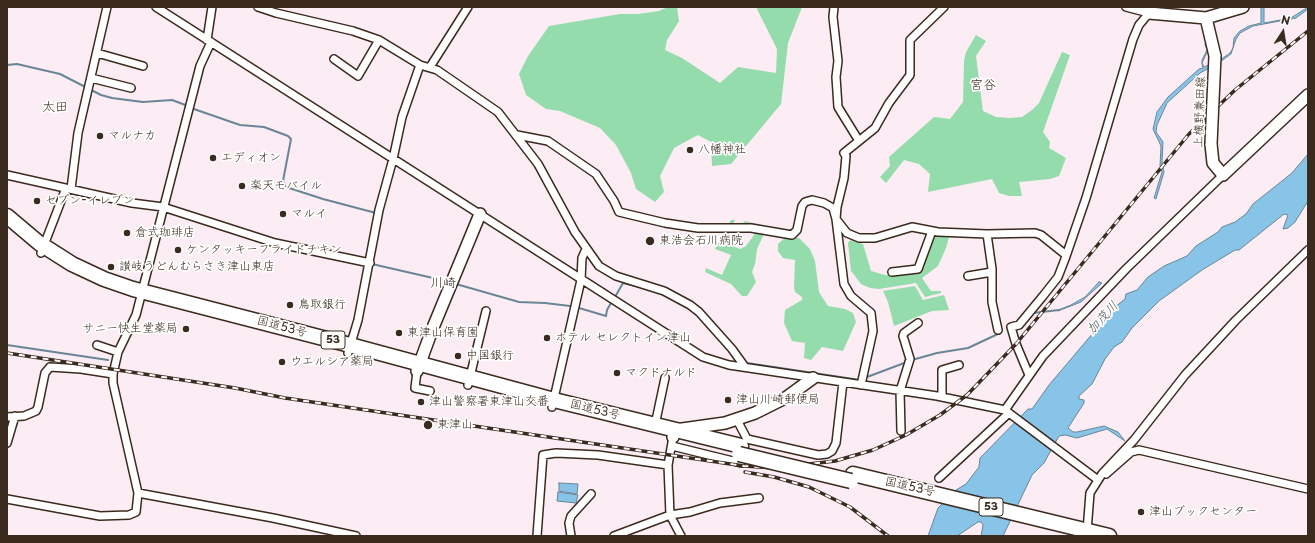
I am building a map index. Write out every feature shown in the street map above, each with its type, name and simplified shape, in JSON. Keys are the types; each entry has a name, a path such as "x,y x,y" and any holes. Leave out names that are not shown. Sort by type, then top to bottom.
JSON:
{"highway":[{"name":"国道53号","path":"7,216 43,250"},
{"name":"国道53号","path":"7,226 43,250 84,271 142,294 553,403 673,438 742,446 852,477 1046,525 1086,534 1109,536"},
{"name":"国道53号","path":"553,403 654,425 673,438"},
{"name":"国道53号","path":"1046,525 1071,536"}],"street":[{"path":"43,250 53,218 69,188 78,133 107,7"},
{"path":"156,7 702,358 745,367 942,397 1009,413 1096,478"},
{"path":"7,499 100,516 129,515 136,512 138,493 113,383 113,374 118,352 136,315 142,294 200,66 209,41 212,7"},
{"path":"260,7 353,31 378,40 420,65 430,67 498,112 538,164 586,250 599,266 610,273 664,290 690,304 732,349 745,367"},
{"path":"430,67 468,7"},
{"path":"834,7 833,17 838,61 836,77 838,106 859,141"},
{"path":"944,7 910,40 910,75 889,103 875,128 844,153 846,156 844,178 837,208 836,220 847,233 859,238 875,238 912,227 932,231 987,234 1035,233 1041,235 1066,255"},
{"path":"1126,7 1206,18 1244,7"},
{"path":"1029,375 1016,344 1011,327 1019,325 1058,277 1086,198 1133,39 1139,25 1149,10"},
{"name":"上横野兼田線","path":"1206,18 1215,56 1211,144 1213,163 1223,175"},
{"path":"334,59 358,76 378,40"},
{"path":"97,53 142,66"},
{"path":"349,349 358,320 379,210 393,159 402,117 420,65"},
{"path":"91,78 131,88"},
{"path":"939,478 1009,413 1029,375 1043,356 1126,269 1308,95"},
{"path":"517,135 548,141 596,174 614,201 619,212 665,223 698,228 751,228 792,235 797,230 802,206 805,202 812,200 829,205 833,208 836,220 846,290 872,315 873,331 861,385"},
{"path":"7,175 132,203 163,207 275,243 370,263"},
{"path":"430,391 415,388 418,368 480,214"},
{"path":"892,272 918,269 932,231"},
{"path":"987,234 992,272 992,302 998,330"},
{"path":"553,403 580,280 582,258 586,250"},
{"path":"1086,534 1090,493 1096,478 1134,440 1185,375 1240,316 1308,250"},
{"path":"968,276 992,272"},
{"path":"468,381 486,311"},
{"path":"901,431 900,391 910,359 903,336 904,333 918,323"},
{"path":"97,345 118,352"},
{"path":"942,397 942,370 959,365"},
{"path":"7,443 11,416 28,415 38,408 45,373 50,367 81,369 113,374"},
{"path":"654,425 665,378"},
{"path":"681,536 670,515 668,465 673,438 737,420 755,413 787,397 813,378"},
{"path":"737,420 742,446 818,455 829,453 833,450 836,442 843,382"},
{"path":"1096,478 1131,452 1139,450 1308,489"},
{"path":"537,536 543,455 556,452 598,455 668,465"},
{"path":"138,493 273,518 356,536"},
{"path":"571,536 569,523 571,516 591,494"},
{"path":"614,536 670,515 690,512 720,503 759,498"}],"green space":[{"path":"668,7 677,7 679,21 667,40 665,50 682,58 720,83 738,67 776,73 777,49 756,7 802,7 788,43 781,104 731,164 712,166 711,142 698,135 674,148 660,176 664,192 655,202 636,189 631,173 616,145 600,128 560,111 546,109 526,95 519,74 528,56 549,26 620,14 638,14 659,11"},
{"path":"976,35 986,41 976,56 983,111 996,117 1022,117 1032,110 1039,103 1062,52 1070,55 1043,132 1050,142 1049,148 1066,158 1059,176 1050,179 1019,182 1022,196 1009,196 999,193 992,179 928,192 930,174 919,164 904,160 886,183 880,177 890,166 889,157 934,117 950,119 963,102 964,61 966,52"},
{"path":"731,220 735,220 729,232 730,245 740,249 746,246 754,235 755,232 745,230 743,223 745,221 761,225 764,234 757,249 755,264 752,272 756,282 747,296 742,296 731,284 705,272 706,268 722,275 731,255 715,249"},
{"path":"934,233 948,234 949,237 938,266 922,278 931,291 941,291 941,293 925,297 916,283 879,289 870,288 861,284 851,271 848,243 850,240 863,244 871,271 885,275 919,273"},
{"path":"786,237 799,238 810,249 815,261 819,292 828,306 845,309 853,313 856,322 843,351 822,347 811,360 804,358 805,343 792,341 784,323 785,310 802,300 802,297 795,292 794,288 795,260 783,258 778,251 778,244"},
{"path":"915,286 923,300 944,295 949,310 932,311 894,326 888,302 883,291"}],"water":[{"path":"1261,7 1264,7 1264,23 1291,18 1308,7 1308,9 1296,18 1253,26 1240,33 1233,48 1234,38 1240,31 1249,26 1261,23"},
{"path":"1205,44 1208,50 1202,63 1207,50"},
{"path":"1233,48 1231,54 1200,73 1167,103 1157,125 1156,132 1163,142 1162,163 1164,172 1156,199 1154,198 1162,172 1160,166 1161,146 1153,129 1157,112 1168,97 1199,69 1203,68 1202,63 1204,67 1220,60 1230,53"},
{"path":"1308,154 1308,201 1295,222 1288,228 1283,229 1288,215 1284,214 1239,250 1235,250 1202,270 1159,301 1132,328 1122,342 1114,347 1105,359 1092,384 1079,396 1079,399 1084,400 1084,403 1068,428 1073,432 1077,432 1104,426 1118,432 1125,441 1107,429 1077,438 1065,435 1059,436 1044,463 1032,475 1003,536 981,536 983,525 981,522 978,522 957,536 928,536 938,508 956,490 966,484 979,467 980,458 1028,409 1032,409 1049,385 1115,307 1125,299 1126,294 1137,290 1148,277 1164,266 1187,256 1196,246 1218,232 1222,227 1235,222 1246,214 1253,204 1292,173"},
{"path":"1099,282 1102,283 1081,302 1058,311 1085,297"},
{"path":"559,483 578,484 577,494 559,491"},
{"path":"558,492 578,495 576,503 557,501"}],"waterway":[{"path":"7,65 17,64 60,74 101,95 112,98 143,102 172,100 188,106"},
{"path":"191,108 240,125 264,127 288,136 291,139 283,181 286,187 323,199 376,213"},
{"path":"372,264 446,281"},
{"path":"615,297 623,283 640,287"},
{"path":"456,284 519,302 570,306"},
{"path":"579,308 606,316 607,310 611,303"},
{"path":"1033,313 1059,310"},
{"path":"912,360 937,353 968,348 1000,333"},
{"path":"7,345 108,360"},
{"path":"867,377 907,362"},
{"path":"747,363 860,380"}],"railway":[{"path":"7,353 235,388 285,398 744,466 775,468 835,461 873,450 906,435 940,415 967,395 1016,344 1189,134 1235,90 1308,31"},
{"path":"745,472 774,477 809,487 850,507 888,536"}],"place":[{"name":"マルナカ","path":"100,136"},
{"name":"八幡神社","path":"690,150"},
{"name":"エディオン","path":"213,158"},
{"name":"楽天モバイル","path":"242,186"},
{"name":"セブン-イレブン","path":"37,201"},
{"name":"マルイ","path":"283,214"},
{"name":"倉式珈琲店","path":"127,233"},
{"name":"東浩会石川病院","path":"650,241"},
{"name":"ケンタッキーフライドチキン","path":"178,250"},
{"name":"讃岐うどんむらさき津山東店","path":"111,267"},
{"name":"鳥取銀行","path":"290,305"},
{"name":"サニー快生堂薬局","path":"186,329"},
{"name":"東津山保育園","path":"399,333"},
{"name":"ホテル セレクトイン津山","path":"547,338"},
{"name":"中国銀行","path":"458,356"},
{"name":"ウエルシア薬局","path":"282,362"},
{"name":"マクドナルド","path":"617,373"},
{"name":"津山川崎郵便局","path":"728,400"},
{"name":"津山警察署東津山交番","path":"421,402"},
{"name":"東津山","path":"428,425"},
{"name":"津山ブックセンター","path":"1141,512"}],"district":[{"name":"宮谷","path":"983,85"},
{"name":"太田","path":"55,107"},
{"name":"川崎","path":"443,283"}],"water label":[{"name":"加茂川","path":"1103,318"}]}
